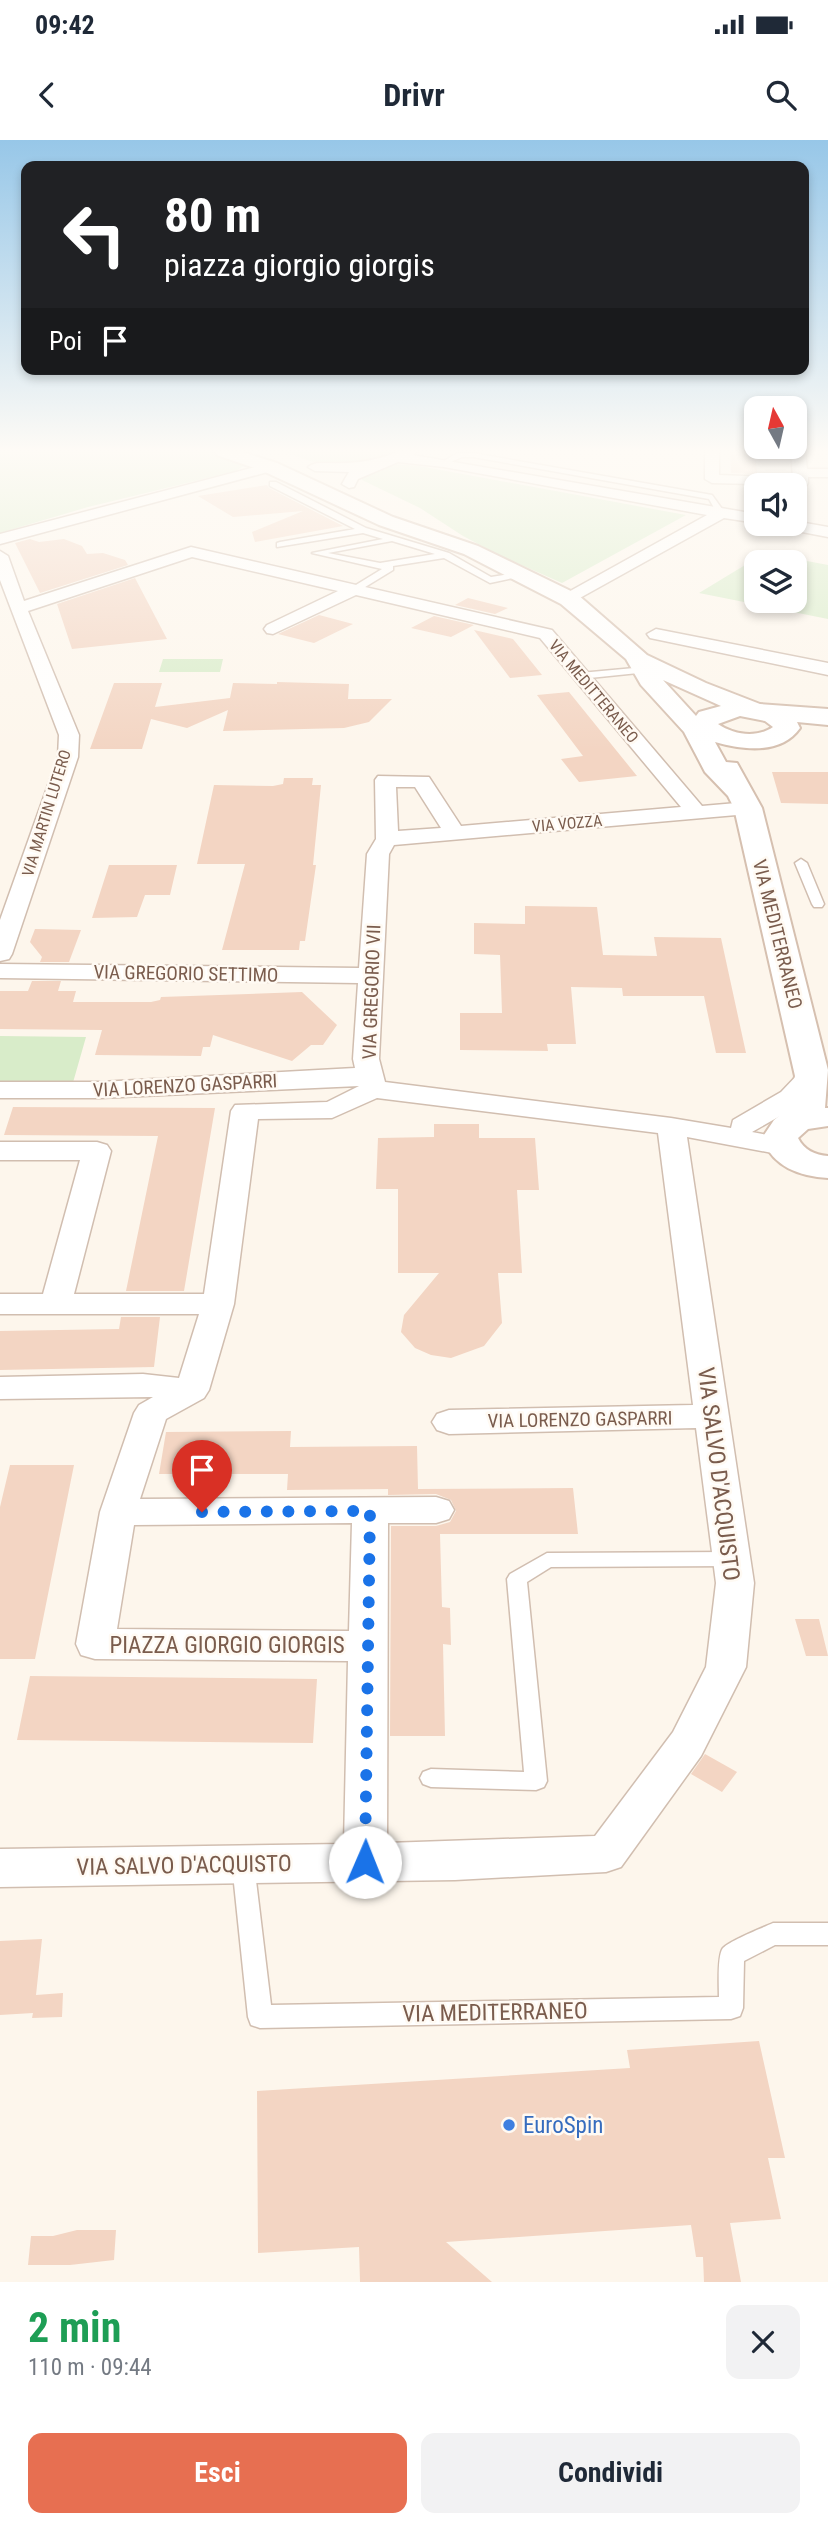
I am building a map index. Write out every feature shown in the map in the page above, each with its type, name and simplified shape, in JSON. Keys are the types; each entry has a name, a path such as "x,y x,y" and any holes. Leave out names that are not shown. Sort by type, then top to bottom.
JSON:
{"main road":[{"path":"473,551 569,599 640,662 786,723 783,733 770,738"},
{"path":"640,662 650,680 695,729 718,772 744,800"},
{"name":"VIA MEDITERRANEO","path":"640,662 696,705 710,728 744,800 820,1087 807,1110 809,1147"},
{"path":"828,717 727,710 708,716 710,728 739,740 828,733"},
{"name":"VIA MEDITERRANEO","path":"744,800 742,757 770,738"}],"street":[{"path":"569,599 654,551"},
{"name":"VIA MEDITTERANEO","path":"18,609 191,552 547,634 696,812"},
{"name":"VIA MARTIN LUTERO","path":"0,556 18,609 69,735 68,757 0,954"},
{"path":"273,629 354,590"},
{"path":"656,634 828,669"},
{"name":"VIA GREGORIO VII","path":"455,833 422,780 385,780 387,839 378,854 366,1059 371,1082 809,1147"},
{"name":"VIA VOZZA","path":"387,839 696,812 744,800"},
{"name":"VIA GREGORIO SETTIMO","path":"0,971 371,976"},
{"name":"VIA LORENZO GASPARRI","path":"0,1090 100,1090 371,1082"},
{"name":"VIA LORENZO GASPARRI","path":"192,1390 218,1304 245,1111 332,1110 371,1082"},
{"path":"743,1126 791,1098 820,1087"},
{"name":"VIA GREGORIO VII","path":"671,1126 743,1126 809,1147"},
{"name":"VIA SALVO D'ACQUISTO","path":"0,1868 365,1862 606,1854 687,1744 726,1667 735,1583 671,1126"},
{"path":"0,1151 97,1151 56,1304"},
{"path":"0,1304 218,1304"},
{"path":"0,1388 143,1385 192,1390"},
{"path":"192,1390 151,1413 118,1512 436,1510"},
{"name":"VIA LORENZO GASPARRI","path":"449,1422 712,1416"},
{"name":"PIAZZA GIORGIO GIORGIS","path":"365,1862 370,1511"},
{"name":"PIAZZA GIORGIO GIORGIS","path":"118,1512 95,1644 368,1646"}],"lane":[{"path":"307,551 390,568 354,590"},
{"path":"316,553 327,551"},
{"path":"431,551 446,555 490,580 523,575"},
{"path":"380,566 446,555"},
{"path":"580,676 640,662"},
{"path":"801,863 818,904"},
{"path":"431,1778 536,1781 517,1579 547,1560 732,1559"},
{"name":"VIA MEDITERRANEO","path":"243,1864 260,2017 730,2008 732,1955 773,1934 828,1934"}],"green space":[{"path":"491,551 620,551 562,583"},
{"path":"807,561 828,565 828,619 798,613 807,613"},
{"path":"744,566 744,602 699,593"},
{"path":"163,659 223,659 220,672 159,672"},
{"path":"0,1036 86,1037 72,1086 0,1085"}],"building":[{"path":"19,551 103,553 125,560 128,565 40,593"},
{"path":"135,578 167,639 72,649 57,604"},
{"path":"468,598 508,608 495,614 455,605"},
{"path":"319,615 353,624 314,643 278,634"},
{"path":"434,616 474,625 451,637 411,628"},
{"path":"474,630 513,639 542,675 510,678"},
{"path":"114,683 162,683 155,707 230,698 233,683 349,684 348,699 392,699 369,722 344,728 223,731 228,710 187,728 151,719 142,749 90,749"},
{"path":"569,692 637,776 579,782 561,759 583,756 537,695"},
{"path":"772,772 828,772 828,804 781,803"},
{"path":"284,778 313,778 312,785 321,785 313,865 316,865 305,941 300,941 299,950 222,950 245,864 197,864 214,785 273,786 283,784"},
{"path":"109,865 177,865 170,895 145,895 137,917 92,918"},
{"path":"525,906 597,907 603,955 657,956 654,937 721,938 746,1053 716,1053 704,996 623,996 622,988 571,987 576,1044 547,1044 548,1051 460,1050 460,1013 502,1013 500,955 474,954 474,923 525,924"},
{"path":"35,929 81,930 69,962 40,962 42,957 30,942"},
{"path":"32,981 61,981 58,991 76,991 73,1002 151,1002 160,1000 161,997 302,992 337,1025 323,1045 311,1045 292,1061 213,1035 210,1047 203,1047 201,1056 95,1055 102,1030 0,1029 0,991 28,991"},
{"path":"13,1107 215,1108 184,1291 126,1291 158,1136 4,1135"},
{"path":"434,1124 479,1124 479,1138 535,1138 539,1190 517,1190 522,1273 498,1273 502,1323 484,1346 451,1358 431,1355 415,1348 401,1332 404,1315 439,1273 398,1273 398,1189 376,1189 378,1138 434,1137"},
{"path":"121,1317 160,1317 154,1367 0,1370 0,1331 119,1329"},
{"path":"291,1431 290,1447 417,1446 418,1489 573,1488 578,1534 440,1534 442,1607 450,1608 451,1645 443,1644 445,1736 390,1736 391,1526 436,1526 450,1522 456,1511 451,1500 436,1494 388,1495 388,1489 287,1490 288,1474 159,1474 166,1432"},
{"path":"10,1465 74,1465 35,1659 0,1659 0,1507"},
{"path":"795,1619 819,1619 828,1656 806,1656"},
{"path":"30,1676 317,1679 313,1743 17,1740"},
{"path":"705,1754 737,1772 722,1792 691,1774"},
{"path":"42,1939 36,1995 63,1993 62,2017 32,2018 33,2013 0,2015 0,1941"},
{"name":"EuroSpin","path":"759,2041 785,2158 768,2158 781,2219 730,2223 741,2282 704,2282 703,2257 696,2257 691,2225 446,2242 492,2282 360,2282 359,2247 258,2253 257,2091 630,2068 627,2050"},
{"path":"77,2230 116,2230 114,2260 70,2265 28,2265 31,2236 53,2236"}],"place":[{"name":"EuroSpin","path":"509,2125"}],"route":[{"path":"202,1512 370,1511 365,1862"}]}
